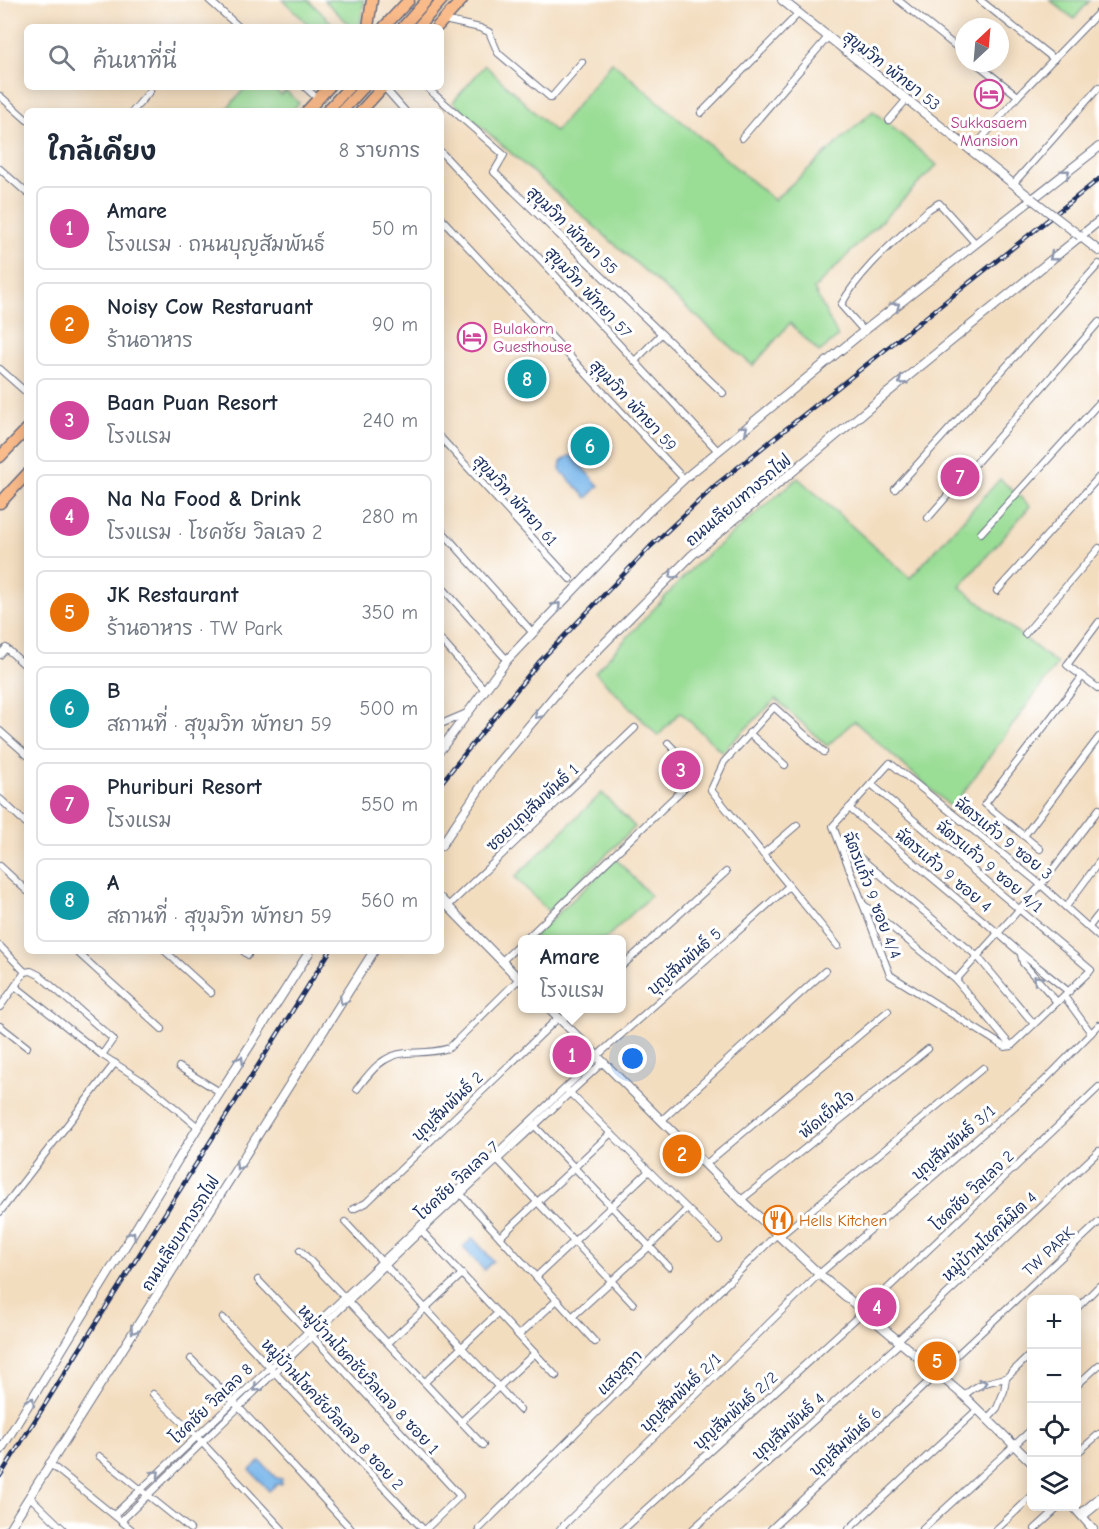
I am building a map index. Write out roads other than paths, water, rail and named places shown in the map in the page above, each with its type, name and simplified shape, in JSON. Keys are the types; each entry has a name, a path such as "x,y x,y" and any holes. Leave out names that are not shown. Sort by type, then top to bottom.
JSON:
{"highway":[{"path":"368,24 372,0"},
{"path":"387,24 409,0"},
{"path":"406,24 427,0"},
{"path":"421,24 442,0"},
{"path":"443,21 455,0"},
{"path":"443,21 462,0"},
{"path":"310,108 326,90"},
{"path":"330,108 346,90"},
{"path":"345,108 360,90"},
{"path":"364,108 380,90"},
{"path":"0,457 24,432"},
{"path":"0,504 24,477"}],"street":[{"path":"209,0 236,24"},
{"name":"สุขุมวิท พัทยา 53","path":"782,0 1099,252"},
{"path":"898,0 955,46"},
{"path":"980,0 1054,59"},
{"path":"701,113 799,13"},
{"path":"972,150 1018,96 1098,15"},
{"path":"443,21 489,32 498,53 551,98 582,62"},
{"path":"742,138 828,37"},
{"path":"987,72 1018,96"},
{"path":"1014,183 1099,87"},
{"path":"308,90 318,99"},
{"path":"386,90 402,108"},
{"name":"สุขุมวิท พัทยา 55","path":"429,90 504,155 494,172 723,393"},
{"path":"136,108 150,92"},
{"path":"0,96 24,117"},
{"path":"889,120 907,99"},
{"path":"444,745 484,689 532,632 647,513 684,479 864,331 1099,147"},
{"name":"สุขุมวิท พัทยา 57","path":"444,155 717,450"},
{"path":"0,169 24,190"},
{"path":"864,331 841,304 850,288 928,209 939,203 976,244"},
{"name":"สุขุมวิท พัทยา 59","path":"444,221 684,479"},
{"name":"ถนนเลียบทางรถไฟ","path":"444,842 493,769 565,682 692,555 1099,221"},
{"path":"895,489 1099,264"},
{"path":"928,518 1099,322"},
{"path":"635,361 661,334"},
{"path":"0,369 24,390"},
{"path":"981,533 1099,403"},
{"name":"สุขุมวิท พัทยา 61","path":"444,441 570,579"},
{"path":"997,591 1099,477"},
{"path":"444,533 532,632"},
{"path":"1025,634 1099,548"},
{"path":"444,589 507,660"},
{"path":"1099,622 1067,665 1099,689"},
{"path":"444,643 484,689"},
{"path":"0,655 6,648 24,664"},
{"path":"1040,849 985,804 1082,676"},
{"path":"824,752 774,707 724,762 711,790 838,946"},
{"path":"444,723 467,713"},
{"name":"ซอยบุญสัมพันธ์ 1","path":"448,906 635,728"},
{"path":"0,731 24,752"},
{"path":"749,733 785,765"},
{"path":"1024,836 1099,737"},
{"path":"530,935 695,774 668,743"},
{"name":"ฉัตรแก้ว 9 ซอย 3","path":"871,784 890,763 1041,885 1099,937"},
{"path":"849,808 871,784"},
{"name":"ฉัตรแก้ว 9 ซอย 4/1","path":"871,784 1091,970 1066,994"},
{"path":"0,799 24,821"},
{"name":"ฉัตรแก้ว 9 ซอย 4/4","path":"849,808 833,826 890,975 1005,1047 1011,1046"},
{"name":"ฉัตรแก้ว 9 ซอย 4","path":"849,808 1021,955 1031,960 1066,994 1091,1033"},
{"path":"956,980 1041,885 1099,808"},
{"path":"763,854 797,825"},
{"path":"836,838 978,957 1034,1024"},
{"path":"1066,907 1099,862"},
{"path":"0,866 24,888"},
{"path":"626,962 726,872"},
{"name":"บุญสัมพันธ์ 5","path":"599,1058 789,886"},
{"path":"444,902 518,978"},
{"path":"863,903 956,980 1011,1046 1066,994"},
{"path":"1089,927 1099,914"},
{"path":"0,946 25,972"},
{"path":"502,961 518,946"},
{"path":"79,954 162,1029"},
{"path":"168,954 211,993"},
{"path":"0,1451 198,1127 308,954"},
{"name":"ถนนเลียบทางรถไฟ","path":"9,1529 372,954"},
{"name":"ฉัตรแก้ว 9 ซอย 4","path":"1021,955 1023,963 1057,1002"},
{"path":"0,1007 25,972 31,971 39,975 113,1039 102,1055"},
{"path":"662,1120 825,971"},
{"path":"357,1089 373,1068 388,1057 403,1053 438,1052 449,1048 518,984"},
{"path":"15,986 102,1055 147,1084 198,1127"},
{"path":"706,1164 888,1011"},
{"path":"554,1013 741,1200 819,1274 964,1396 1027,1458"},
{"name":"บุญสัมพันธ์ 2","path":"353,1209 366,1203 568,1013"},
{"path":"0,1026 27,1047"},
{"name":"บุญสัมพันธ์ 3/1","path":"819,1274 1043,1082 1099,1026"},
{"name":"พัดเย็นใจ","path":"741,1200 928,1049"},
{"name":"โชคชัย วิลเลจ 7","path":"533,1124 566,1088 599,1058"},
{"name":"โชคชัย วิลเลจ 7","path":"328,1315 533,1124 571,1094 599,1058"},
{"path":"0,1212 115,1063"},
{"path":"179,1067 220,1092"},
{"name":"แสงสุภา","path":"479,1529 778,1235 983,1068"},
{"name":"โชคชัย วิลเลจ 2","path":"863,1312 1099,1087"},
{"path":"566,1088 719,1240"},
{"path":"533,1124 669,1267"},
{"path":"500,1237 611,1133"},
{"name":"หมู่บ้านโชคนิมิต 4","path":"898,1342 1099,1150"},
{"path":"496,1158 633,1304"},
{"path":"536,1278 649,1171"},
{"path":"459,1192 595,1342"},
{"path":"572,1317 687,1209"},
{"path":"345,1222 520,1410"},
{"name":"TW PARK","path":"938,1374 1099,1222"},
{"path":"420,1228 556,1376"},
{"path":"300,1250 483,1445"},
{"path":"388,1343 462,1274"},
{"name":"บุญสัมพันธ์ 2/1","path":"560,1529 819,1274"},
{"name":"หมู่บ้านโชคชัยวิลเลจ 8 ซอย 1","path":"258,1280 460,1496 424,1529"},
{"path":"1081,1305 1099,1287"},
{"path":"519,1335 556,1300"},
{"name":"บุญสัมพันธ์ 2/2","path":"624,1529 863,1312"},
{"path":"425,1382 498,1313"},
{"name":"โชคชัย วิลเลจ 8","path":"121,1521 328,1315"},
{"name":"หมู่บ้านโชคชัยวิลเลจ 8 ซอย 2","path":"223,1318 424,1529"},
{"name":"บุญสัมพันธ์ 4","path":"693,1529 898,1342"},
{"path":"461,1422 535,1353"},
{"path":"964,1396 974,1386 1006,1378 1027,1358"},
{"path":"191,1359 351,1529"},
{"path":"1081,1382 1099,1365"},
{"name":"โชคชัย วิลเลจ 8","path":"114,1515 232,1401 272,1369"},
{"name":"บุญสัมพันธ์ 6","path":"771,1529 938,1374"},
{"path":"988,1418 997,1408 1004,1391 1006,1378"},
{"path":"153,1394 202,1442 282,1529"},
{"path":"849,1529 978,1409"},
{"path":"923,1529 1027,1433"},
{"path":"1081,1450 1099,1434"},
{"path":"99,1456 190,1529"},
{"path":"49,1464 131,1529"},
{"path":"29,1496 63,1529"},
{"path":"1085,1522 1099,1497"},
{"path":"997,1529 1027,1501"},
{"path":"1085,1522 1099,1504"},
{"path":"1035,1529 1055,1511"}],"water":[{"path":"572,456 599,486 587,498 560,470 561,462"},
{"path":"473,1238 493,1261 484,1270 463,1247"},
{"path":"260,1461 276,1478 282,1479 281,1484 277,1484 269,1491 250,1470"}],"railway":[{"path":"444,779 540,661 650,547 717,484 1099,179"},
{"path":"0,1476 328,954"}],"place":[{"name":"Sukkasaem Mansion","path":"989,94"},
{"name":"Bulakorn Guesthouse","path":"472,337"},
{"name":"A","path":"527,379"},
{"name":"B","path":"590,446"},
{"name":"Phuriburi Resort","path":"960,477"},
{"name":"Baan Puan Resort","path":"681,770"},
{"name":"Amare","path":"572,1055"},
{"name":"Noisy Cow Restaruant","path":"682,1154"},
{"name":"Hells Kitchen","path":"778,1220"},
{"name":"Na Na Food & Drink","path":"877,1307"},
{"name":"JK Restaurant","path":"937,1361"}]}
